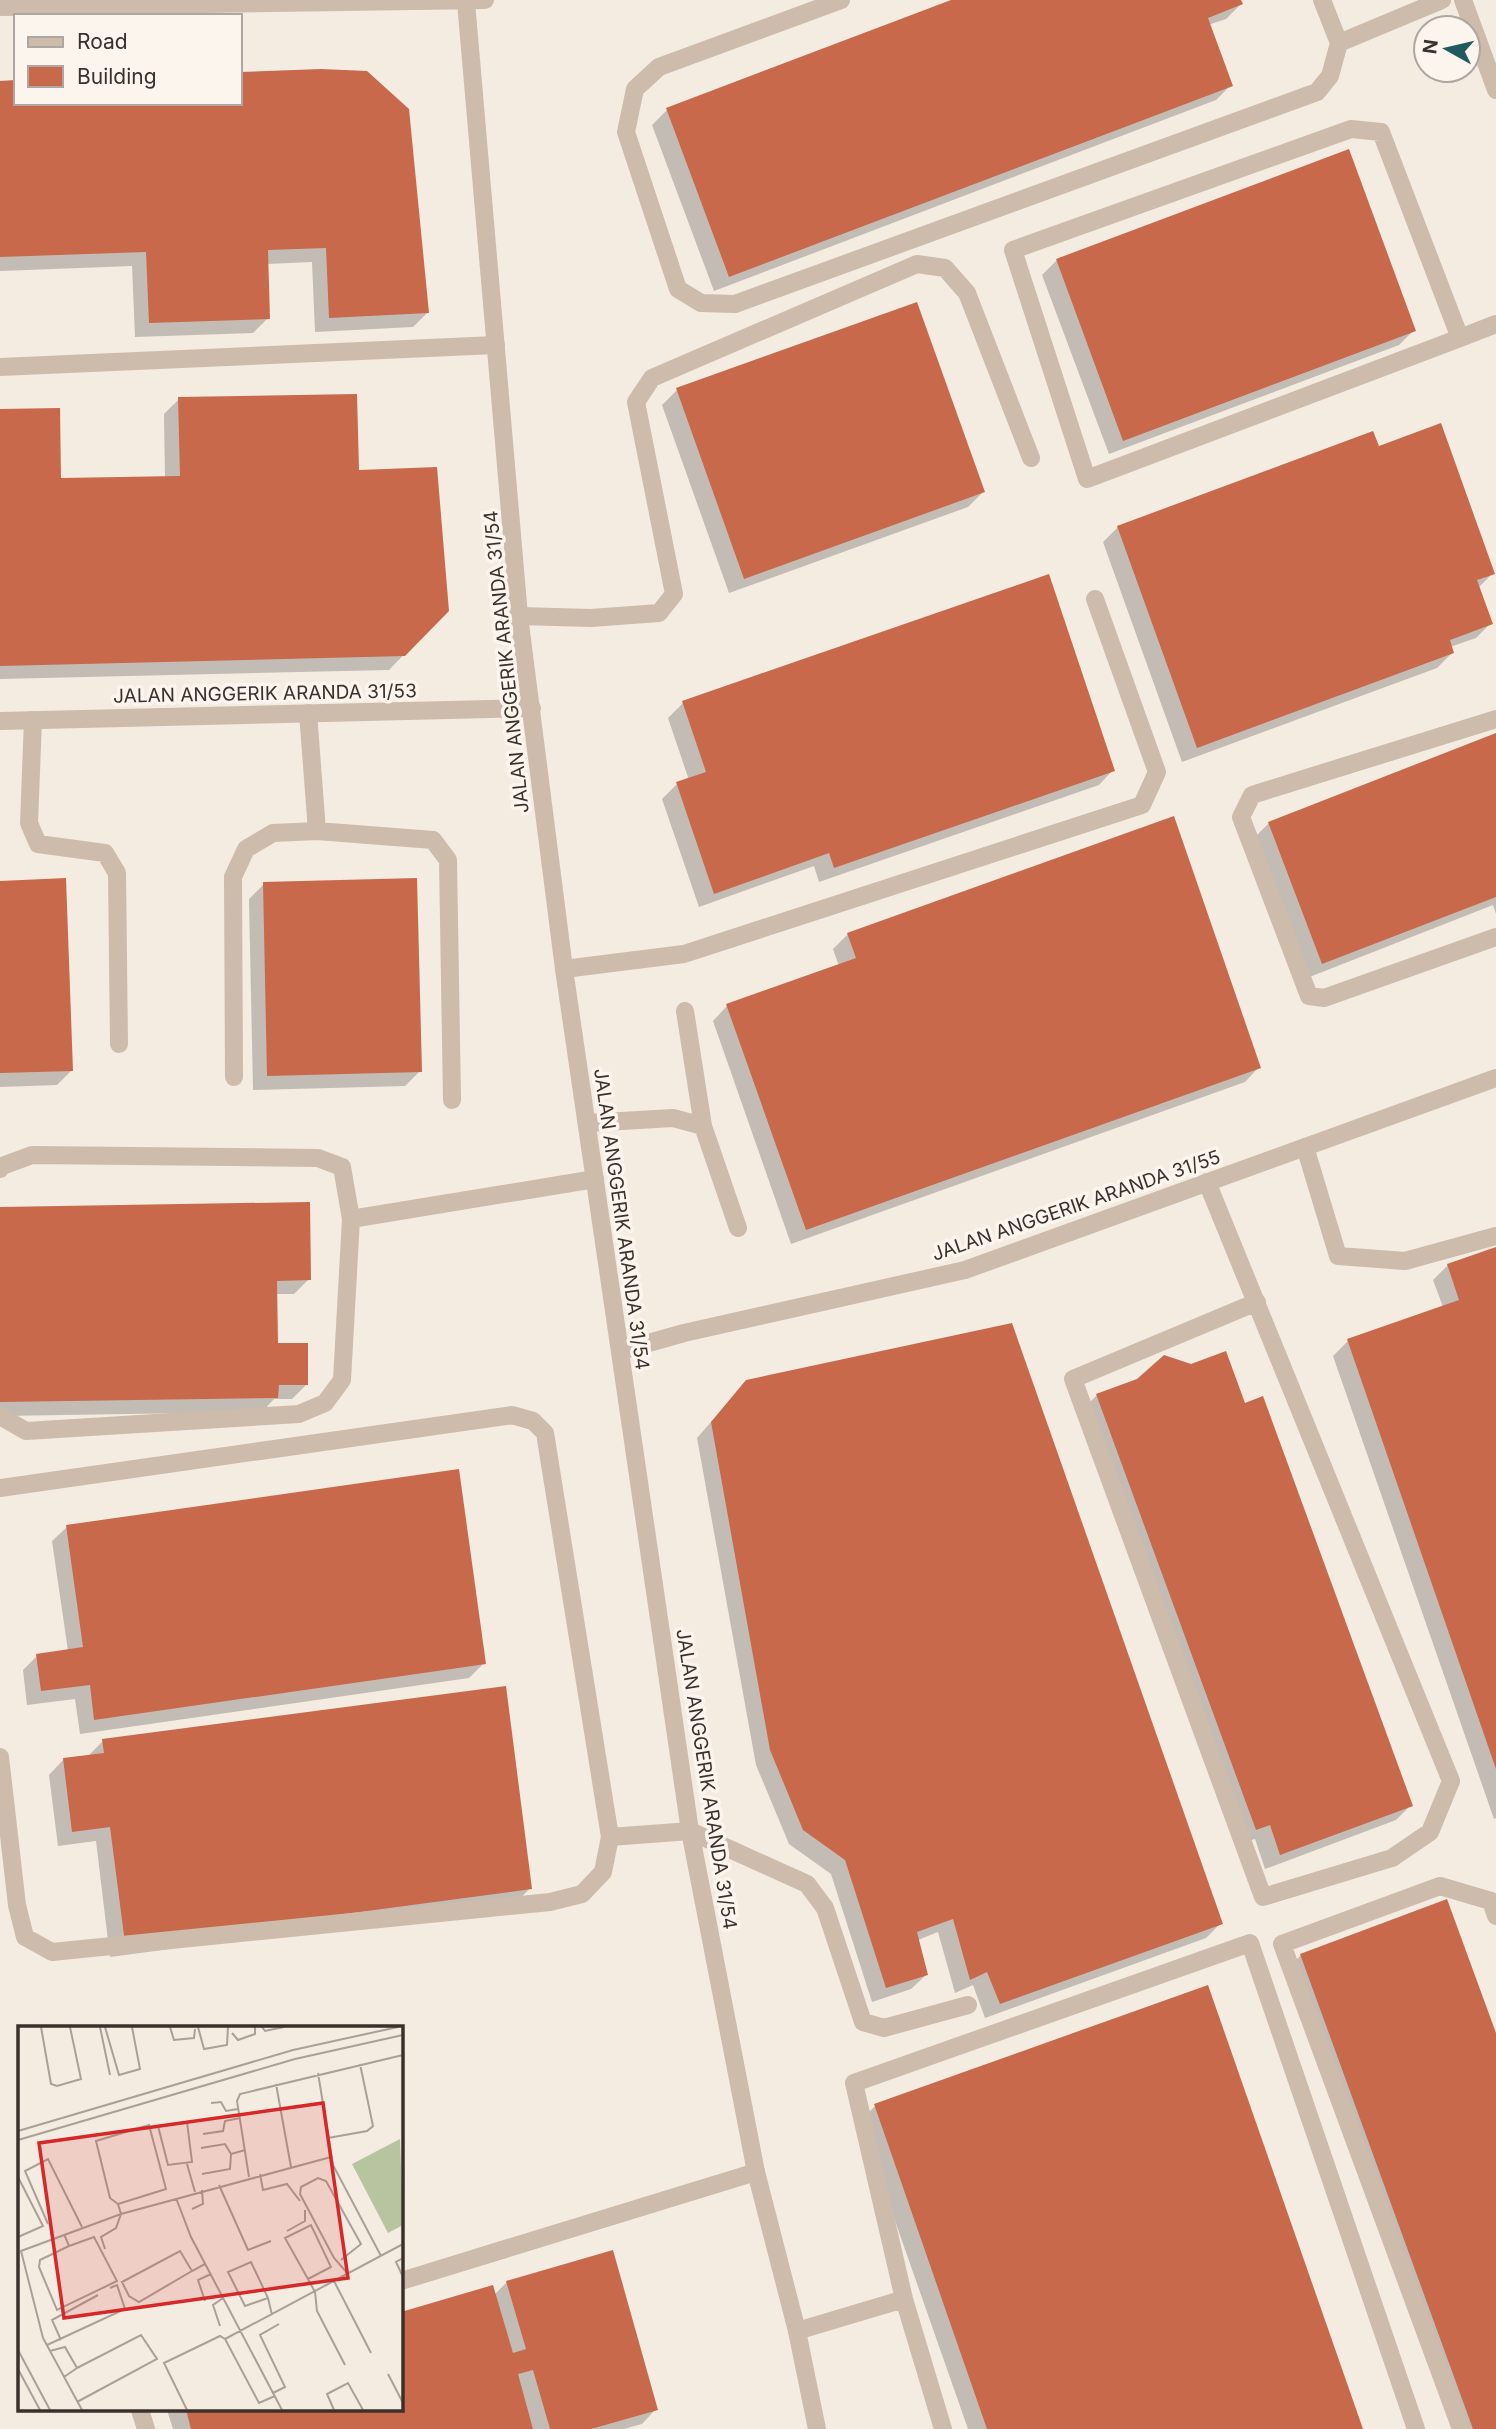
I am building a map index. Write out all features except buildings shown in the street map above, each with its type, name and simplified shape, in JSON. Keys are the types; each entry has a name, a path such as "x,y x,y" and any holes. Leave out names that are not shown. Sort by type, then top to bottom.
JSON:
{"street":[{"path":"0,7 485,0"},
{"path":"841,0 660,67 635,89 626,132 678,289 701,303 734,304 1317,92 1330,76 1339,43 1322,0"},
{"path":"1339,43 1442,0"},
{"path":"1463,0 1496,90"},
{"name":"JALAN ANGGERIK ARANDA 31/54","path":"467,2 519,616 564,969 690,1831 756,2172 797,2331 817,2429"},
{"path":"1460,338 1381,132 1351,128 1013,250 1087,479 1460,338 1496,324"},
{"path":"519,616 592,618 659,613 674,594 636,402 652,378 917,264 945,268 967,293 1031,458"},
{"path":"0,367 496,345"},
{"path":"564,969 684,954 1142,805 1157,772 1095,598"},
{"name":"JALAN ANGGERIK ARANDA 31/53","path":"0,721 532,708"},
{"path":"308,713 317,831"},
{"path":"1496,719 1252,795 1241,817 1309,996 1324,998 1496,937"},
{"path":"33,720 29,823 38,844 105,853 117,873 119,1044"},
{"path":"234,1077 233,877 246,849 273,833 317,831 433,840 448,860 453,1100"},
{"path":"685,1011 703,1126 738,1228"},
{"name":"JALAN ANGGERIK ARANDA 31/55","path":"620,1351 684,1333 965,1270 1496,1078"},
{"path":"587,1123 673,1118 703,1126"},
{"path":"1305,1147 1338,1255 1405,1261 1496,1236"},
{"path":"0,1169 32,1155 318,1158 342,1167 351,1219 342,1380 325,1404 299,1414 26,1431 0,1416"},
{"path":"351,1219 595,1179"},
{"path":"1208,1182 1257,1302 1451,1781 1430,1832 1392,1858 1264,1896 1073,1379 1257,1302"},
{"path":"0,1488 512,1415 533,1421 545,1433 610,1837 603,1872 582,1894 550,1902 52,1952 25,1937 17,1905 0,1757"},
{"path":"610,1837 690,1831 807,1884 825,1908 863,2022 884,2028 968,2005"},
{"path":"1461,2429 1282,1944 1440,1886 1490,1901 1496,1916"},
{"path":"943,2429 904,2299 854,2083 1250,1943 1416,2429"},
{"path":"402,2281 756,2172"},
{"path":"797,2331 904,2299"},
{"path":"141,2412 146,2429"}]}
